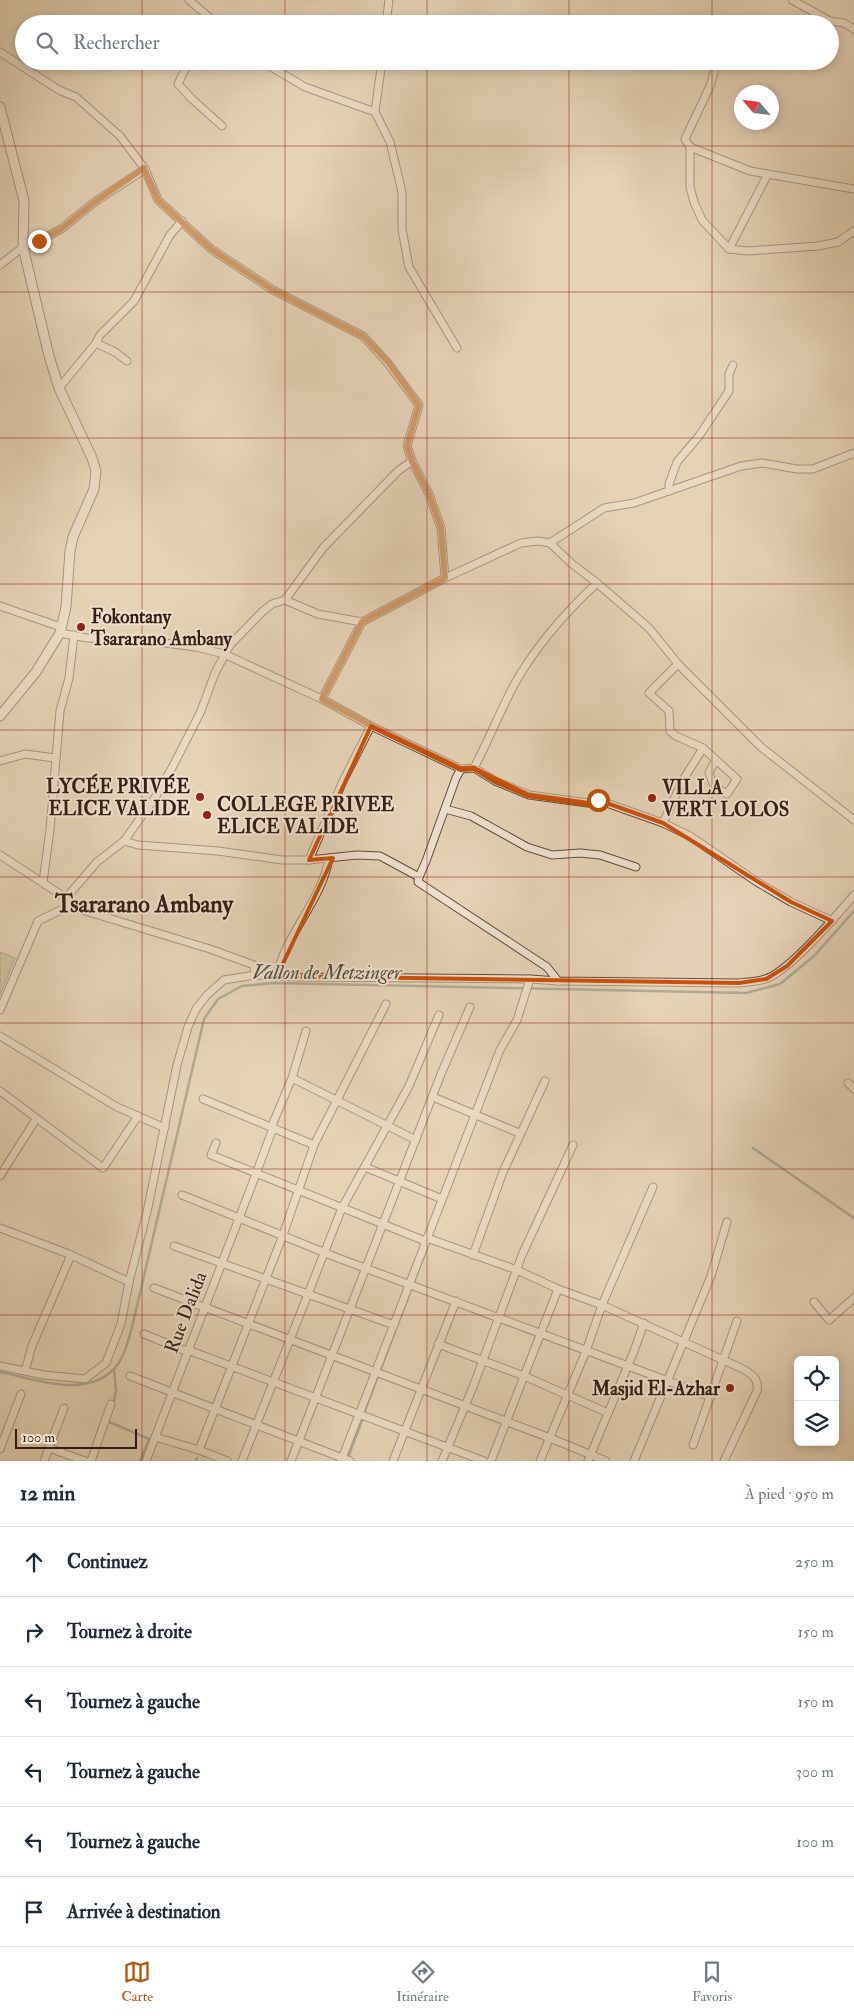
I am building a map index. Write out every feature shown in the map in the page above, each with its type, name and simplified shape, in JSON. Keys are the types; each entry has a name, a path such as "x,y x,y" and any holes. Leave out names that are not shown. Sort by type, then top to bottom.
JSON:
{"street":[{"path":"189,0 205,15"},
{"path":"387,15 389,0"},
{"path":"792,0 819,15"},
{"path":"839,22 854,29"},
{"path":"0,52 15,62"},
{"path":"28,70 59,90 76,97 120,136 144,168 158,200 211,249 273,290 363,336 388,362 419,405 407,446 412,461 429,494 441,528 445,578"},
{"path":"185,70 178,84 222,126"},
{"path":"276,70 305,87 375,112"},
{"path":"381,70 375,112 390,142 402,192 402,229 409,267 457,348"},
{"path":"715,70 710,86 685,139 690,147 690,187 702,220 729,249 748,251 818,246 838,242 854,231"},
{"path":"0,106 24,201 23,247 49,356 59,388 92,458 96,471 94,489 73,537 70,550 66,607 60,630 36,672 0,716"},
{"path":"690,147 750,171 854,189"},
{"path":"0,265 23,247 61,229 96,201 144,168"},
{"path":"729,249 768,174"},
{"path":"59,388 96,343 100,335 134,301 170,236 182,221"},
{"path":"96,343 115,352 127,361"},
{"path":"669,491 669,484 677,462 699,436 729,391 729,374 732,365"},
{"path":"550,543 604,508 634,503 741,466 762,462 797,469 812,469 854,453"},
{"path":"66,898 97,862 124,841 156,796 201,711 215,673 230,645 262,612 272,604 285,600 323,548 398,470 412,461"},
{"path":"322,699 362,622 445,578 521,544 538,541 550,543 571,564 597,583 648,628 678,664 761,747 854,820"},
{"path":"474,768 514,686 528,662 575,603 597,583"},
{"path":"285,600 318,614 362,622"},
{"path":"0,606 74,635 151,641 196,647 224,654 322,699 372,726 461,769 474,768 495,781 528,795 588,804 598,800 663,823 690,836 757,882 791,902 832,921"},
{"path":"42,882 46,862 60,711 68,678 74,635"},
{"path":"678,664 649,693 669,711 670,731 676,736 703,748 737,779 727,794 714,786 710,773 716,761"},
{"path":"309,860 343,780 372,726"},
{"path":"663,823 683,780 703,748"},
{"path":"0,761 24,754 55,758"},
{"path":"461,769 418,882 547,967 558,981"},
{"path":"445,809 471,816 527,847 552,855 580,853 600,855 636,867"},
{"path":"124,841 138,845 218,851 282,860 309,860 358,855 380,856 419,877"},
{"path":"0,855 66,898 69,906"},
{"path":"277,976 292,938 316,896 328,870 329,858"},
{"path":"0,1366 44,1375 85,1379 106,1363 121,1324 128,1282 147,1212 177,1065 188,1027 196,1008 224,980 255,975 530,978 558,981 738,983 766,979 787,966 832,921 854,895"},
{"path":"0,1010 38,921 69,906 210,948 254,965 255,975"},
{"path":"341,1460 500,1050 517,1020 530,978"},
{"path":"199,1450 283,1235 314,1145 336,1099 366,1048 386,1004"},
{"path":"290,1461 350,1311 381,1225 401,1182 441,1074 470,1007"},
{"path":"242,1461 342,1208 409,1086 439,1015"},
{"name":"Rue Dalida","path":"146,1461 256,1174 273,1128 273,1123 292,1078 306,1031"},
{"path":"0,1036 117,1107 165,1128"},
{"path":"292,1078 388,1124 416,1140"},
{"path":"473,1255 519,1133 545,1081"},
{"path":"0,1091 103,1168 138,1116"},
{"path":"433,1097 519,1133"},
{"path":"203,1099 314,1145"},
{"path":"0,1176 36,1119"},
{"path":"216,1143 211,1155 298,1189 381,1225 517,1270 558,1289 644,1323 755,1376 758,1384 757,1391 724,1461"},
{"path":"442,1461 522,1255 573,1145"},
{"path":"365,1167 442,1199"},
{"path":"540,1461 586,1351 602,1305 653,1187"},
{"path":"182,1195 324,1252 711,1397"},
{"path":"634,1461 711,1276 727,1222"},
{"path":"0,1228 71,1255 128,1282"},
{"path":"174,1246 394,1326"},
{"path":"25,1371 32,1346 71,1255"},
{"path":"154,1288 550,1438 590,1458 606,1461"},
{"path":"491,1461 558,1289"},
{"path":"814,1302 829,1320 854,1298"},
{"path":"393,1461 456,1301"},
{"path":"693,1445 738,1321"},
{"path":"590,1458 644,1323"},
{"path":"144,1334 484,1461"},
{"path":"438,1344 524,1376 608,1413"},
{"path":"130,1376 299,1441 341,1460 350,1461"},
{"path":"0,1450 21,1394"},
{"path":"91,1461 111,1404"},
{"path":"44,1461 64,1408"},
{"path":"155,1438 199,1450 227,1461"},
{"path":"49,1448 85,1461"}],"highlighted area":[{"path":"371,726 460,768 474,768 529,795 588,803 598,800 663,823 791,902 832,921 787,966 766,979 739,983 277,976 333,858 309,860"}],"green space":[{"path":"0,952 15,958 0,995"}],"waterway":[{"name":"Vallon de Metzinger","path":"0,1372 44,1382 74,1385 89,1383 102,1378 118,1364 126,1347 133,1323 204,1019 218,999 242,986 274,983 746,993 780,984 814,956 854,911"},
{"path":"753,1148 854,1218"},
{"path":"364,1413 425,1253"},
{"path":"113,1405 116,1391 114,1369"},
{"path":"347,1460 363,1418"},
{"path":"107,1421 149,1439 149,1441"},
{"path":"140,1461 149,1439"}],"place":[{"name":"Fokontany Tsararano Ambany","path":"81,627"},
{"name":"LYCÉE PRIVÉE ELICE VALIDE","path":"200,797"},
{"name":"VILLA VERT LOLOS","path":"652,798"},
{"name":"COLLEGE PRIVEE ELICE VALIDE","path":"207,815"},
{"name":"Masjid El-Azhar","path":"730,1388"}],"district":[{"name":"Tsararano Ambany","path":"144,904"}],"route":[{"path":"39,241 61,229 96,201 144,168 158,200 211,249 273,290 363,336 388,362 419,405 407,446 412,461 429,494 441,528 445,578 362,622 322,699 372,726 461,769 474,768 495,781 528,795 588,804 598,800"}]}
